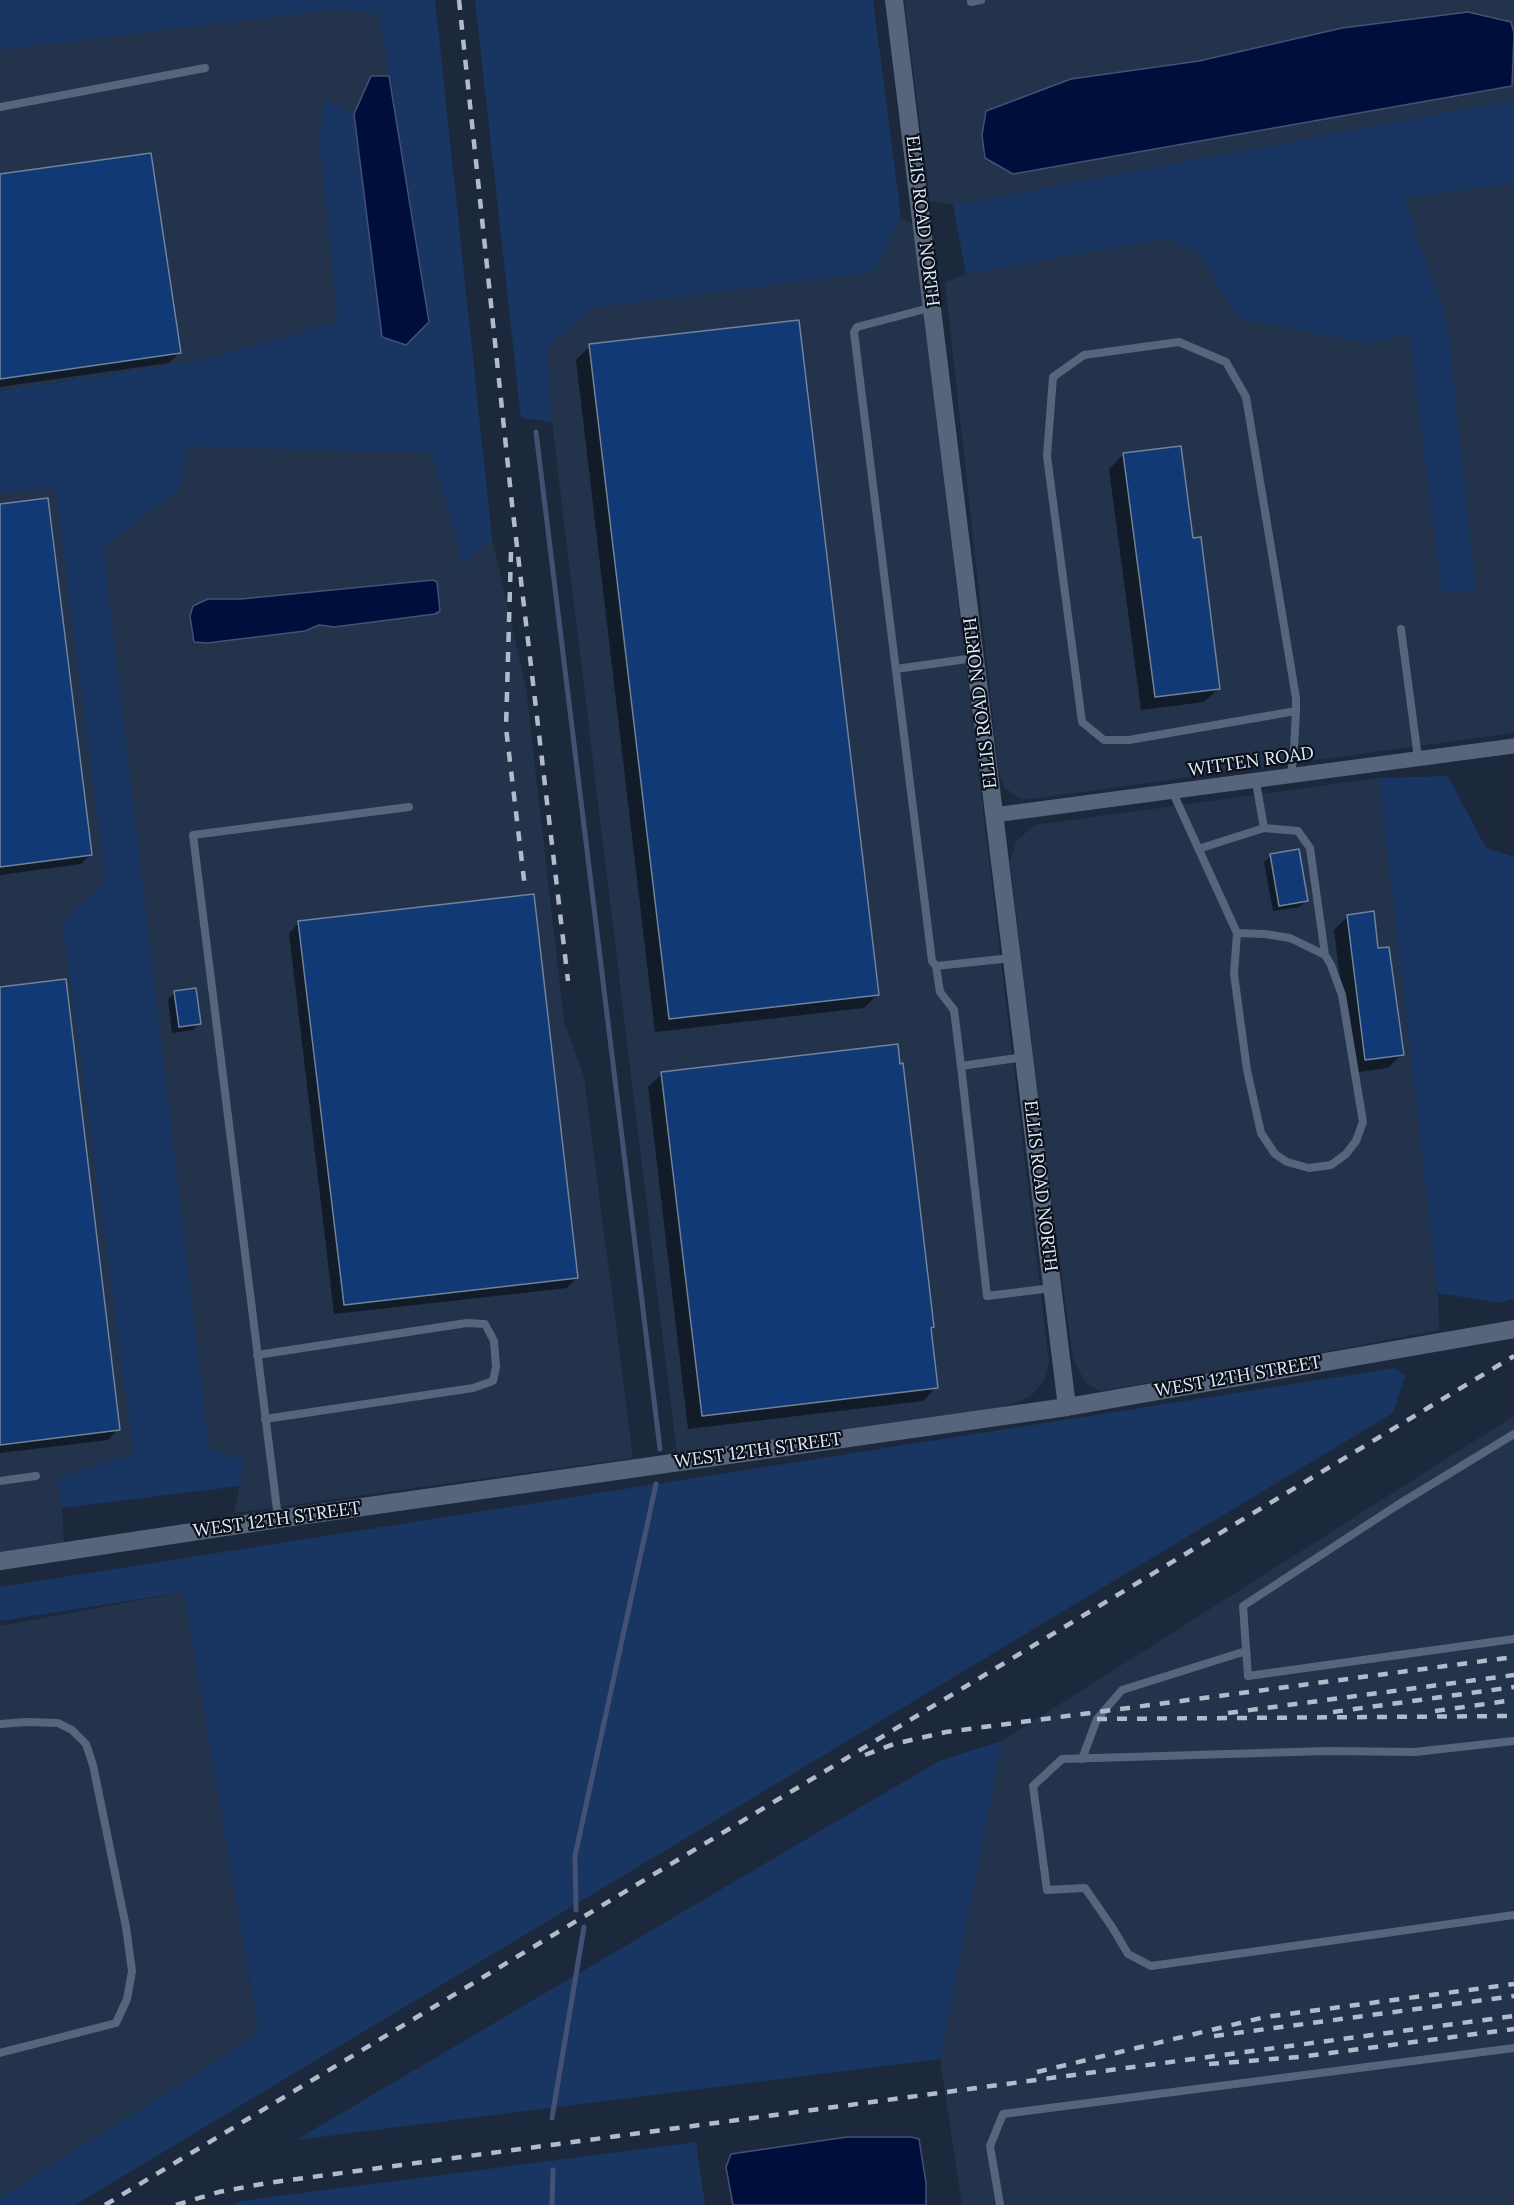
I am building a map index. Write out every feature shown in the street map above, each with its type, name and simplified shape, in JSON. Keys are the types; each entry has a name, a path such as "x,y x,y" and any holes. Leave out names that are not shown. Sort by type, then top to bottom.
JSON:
{"street":[{"name":"ELLIS ROAD NORTH","path":"894,0 1068,1407"},
{"name":"WITTEN ROAD","path":"994,815 1514,746"},
{"name":"WEST 12TH STREET","path":"0,1561 278,1519 1068,1407 1514,1329"}],"lane":[{"path":"971,0 971,2 981,0"},
{"path":"0,107 205,68"},
{"path":"933,307 857,327 855,332 932,961 936,966 940,993 954,1010 987,1296 1052,1288"},
{"path":"1291,777 1296,711 1296,698 1246,397 1226,362 1179,342 1084,355 1053,376 1047,456 1082,722 1104,740 1129,740 1296,711"},
{"path":"1401,629 1418,758"},
{"path":"896,669 975,657"},
{"path":"1256,782 1264,828"},
{"path":"1173,792 1198,849 1237,933 1234,974 1246,1070 1261,1133 1275,1154 1287,1162 1309,1168 1331,1165 1346,1154 1356,1141 1363,1122 1342,995 1331,965 1325,956 1310,848 1298,831 1264,828 1198,849"},
{"path":"278,1519 193,835 409,807"},
{"path":"1237,933 1290,938 1325,956"},
{"path":"936,966 1012,958"},
{"path":"961,1066 1024,1057"},
{"path":"257,1355 467,1323 485,1324 494,1341 496,1367 493,1381 473,1388 265,1419"},
{"path":"1514,1434 1387,1511 1243,1606 1248,1676 1514,1639"},
{"path":"0,1481 36,1476"},
{"path":"1082,1759 1102,1712 1122,1690 1246,1651"},
{"path":"0,1724 58,1723 72,1730 86,1744 96,1777 126,1927 132,1971 127,1999 116,2023 0,2053"},
{"path":"1514,1741 1414,1752 1327,1751 1062,1759 1032,1786 1047,1890 1085,1888 1128,1954 1151,1966 1514,1915"},
{"path":"1000,2205 990,2146 1003,2114 1514,2048"}],"shaded area":[{"path":"0,0 435,0 492,538 463,564 432,453 187,446 179,489 103,548 209,1449 245,1461 240,1486 62,1508 57,1478 134,1453 62,921 106,881 55,486 0,494 0,391 198,361 338,322 319,137 324,98 354,114 382,336 429,322 379,14 338,9 0,50"},
{"path":"475,0 873,0 901,217 874,272 592,308 547,348 552,422 521,418"},
{"path":"904,0 1514,0 1514,100 953,205 930,201"},
{"path":"338,9 379,14 389,76 371,76 354,114 324,99 319,137 338,322 198,361 0,391 0,50"},
{"path":"1468,12 1511,22 1514,33 1512,86 1013,174 985,158 982,135 986,111 1071,79 1199,61 1342,28"},
{"path":"371,76 389,76 429,322 406,345 382,337 354,114"},
{"path":"1514,100 1514,183 1404,198 1447,322 1476,592 1442,592 1409,333 1371,344 1237,318 1201,255 1168,238 966,274 953,205"},
{"path":"1514,183 1514,733 1023,800 1005,788 999,773 945,282 966,274 1168,238 1201,255 1238,318 1371,344 1409,333 1442,592 1475,592 1447,322 1404,198"},
{"path":"901,217 913,224 1049,1363 1044,1381 1031,1396 1001,1408 677,1455 552,422 547,348 592,308 874,272"},
{"path":"187,446 432,453 463,563 492,538 526,688 564,1021 584,1077 633,1458 234,1513 245,1461 209,1449 103,548 179,489"},
{"path":"55,486 106,881 62,921 134,1454 57,1478 64,1542 0,1553 0,494"},
{"path":"433,580 437,582 440,611 435,614 334,627 319,625 305,631 207,643 194,642 190,616 193,606 208,599 241,599"},
{"path":"1448,776 1486,848 1514,857 1514,1299 1499,1303 1438,1293 1379,778"},
{"path":"1379,778 1438,1293 1439,1330 1240,1368 1099,1391 1085,1382 1073,1359 1041,1122 1010,862 1016,841 1035,825"},
{"path":"1395,1368 1405,1376 1393,1413 75,2205 0,2205 0,2198 259,2034 184,1592 0,1621 0,1587"},
{"path":"1514,1416 1514,2205 962,2205 940,2059 1002,1741"},
{"path":"184,1592 259,2035 0,2198 0,1626"},
{"path":"1002,1741 940,2059 296,2140 939,1761"},
{"path":"847,2137 919,2139 926,2183 926,2205 733,2205 726,2167 731,2154"},
{"path":"696,2142 705,2205 232,2205 241,2201"}],"building":[{"path":"151,153 181,353 0,379 0,174"},
{"path":"799,320 879,995 669,1019 589,344"},
{"path":"1181,446 1193,538 1201,537 1220,689 1155,697 1123,453"},
{"path":"48,498 92,855 0,867 0,504"},
{"path":"1299,849 1308,901 1279,906 1270,854"},
{"path":"534,894 578,1278 344,1305 298,921"},
{"path":"1374,911 1378,948 1389,947 1404,1055 1365,1060 1347,915"},
{"path":"66,979 120,1430 0,1445 0,987"},
{"path":"196,988 201,1024 179,1027 174,991"},
{"path":"898,1044 900,1064 903,1063 934,1327 931,1328 938,1388 702,1416 661,1072"}],"waterway":[{"path":"536,432 660,1449"},
{"path":"576,1910 575,1856 656,1484"},
{"path":"552,2118 584,1927"},
{"path":"552,2205 553,2170"}],"railway":[{"path":"459,0 512,504 568,981"},
{"path":"511,552 506,728 525,888"},
{"path":"105,2205 1514,1356"},
{"path":"865,1755 894,1744 946,1732 1514,1657"},
{"path":"1228,1713 1514,1675"},
{"path":"1333,1712 1514,1687"},
{"path":"1435,1711 1514,1700"},
{"path":"1097,1719 1514,1716"},
{"path":"1037,2072 1265,2017 1514,1984"},
{"path":"1214,2036 1514,1996"},
{"path":"176,2205 219,2192 267,2183 1514,2016"},
{"path":"1209,2064 1299,2057 1514,2029"}]}
